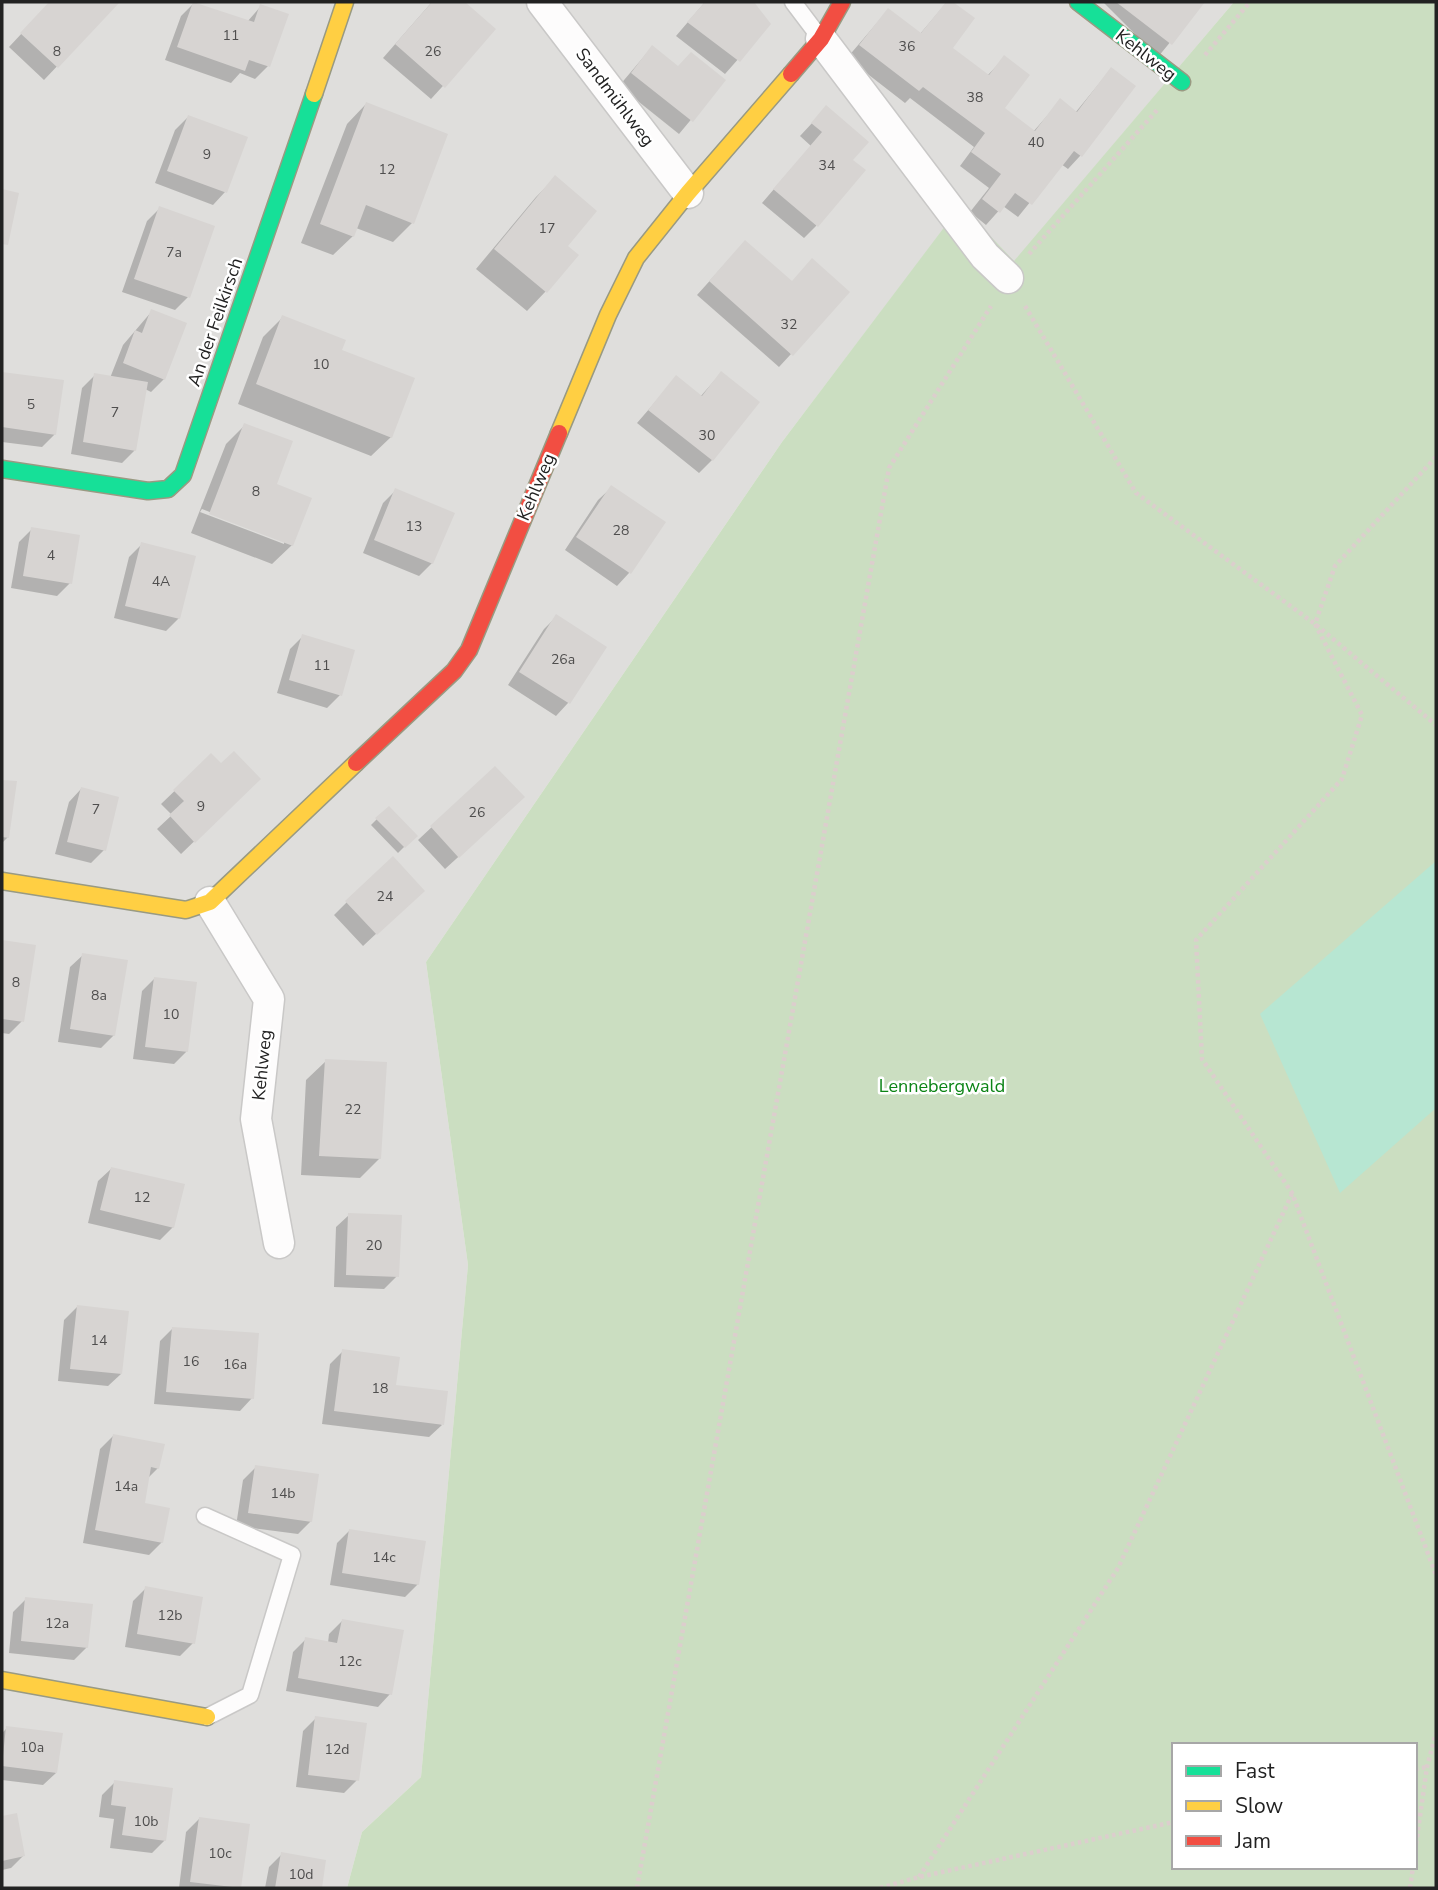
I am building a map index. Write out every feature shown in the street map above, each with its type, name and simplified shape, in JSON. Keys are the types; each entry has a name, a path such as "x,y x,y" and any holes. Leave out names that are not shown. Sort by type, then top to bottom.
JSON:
{"street":[{"name":"An der Feilkirsch","path":"2,469 148,491 168,489 183,475 345,2"},
{"name":"Sandmühlweg","path":"542,2 688,193"},
{"name":"Kehlweg","path":"279,1243 256,1119 269,999 210,902 454,671 469,650 608,315 636,258 688,193 821,39 842,2"},
{"name":"Kehlweg","path":"1078,2 1182,82"},
{"path":"821,39 985,256 1009,278"},
{"path":"2,881 187,910 210,902"},
{"path":"2,1681 208,1717"}],"lane":[{"path":"793,2 821,39"},
{"path":"205,1516 292,1555 250,1695 208,1717"}],"path":[{"path":"637,1888 889,468 1009,278 1250,2"},
{"path":"1009,278 1136,493 1315,624 1436,725"},
{"path":"1436,457 1335,566 1315,624 1362,715 1342,779 1196,940 1202,1059 1292,1193 1436,1574"},
{"path":"919,1877 1118,1568 1292,1193"},
{"path":"1417,1837 1427,1767 1436,1733"},
{"path":"1417,1769 1427,1767"},
{"path":"880,1888 919,1877 1172,1822"},
{"path":"1410,1888 1413,1869"}],"shaded area":[{"path":"2,2 1234,2 1014,262 961,206 782,442 426,962 468,1265 421,1777 362,1832 347,1888 2,1888"}],"green space":[{"name":"Lennebergwald","path":"1234,2 1436,2 1436,1888 347,1888 362,1832 421,1777 468,1265 426,962 782,442 961,205 1014,261"},
{"path":"1436,861 1436,1108 1340,1193 1260,1014"}],"building":[{"path":"49,2 120,2 58,68 20,33"},
{"path":"193,2 254,22 260,4 289,14 270,67 249,60 245,71 177,47"},
{"path":"432,2 465,2 496,29 445,88 395,44"},
{"path":"705,2 754,2 771,24 740,62 687,22"},
{"path":"946,2 953,2 975,18 953,48 989,75 1004,55 1030,75 1005,108 1035,131 1060,98 1077,112 1111,67 1136,86 1082,157 1074,151 1032,205 1015,193 1000,213 982,199 1001,174 971,152 985,133 923,87 919,91 859,45 888,8 921,33"},
{"path":"1116,2 1205,2 1172,45"},
{"path":"652,45 678,66 691,52 726,80 693,122 631,73"},
{"path":"366,102 448,134 414,224 366,205 354,237 320,224"},
{"path":"826,105 869,142 853,160 866,170 818,227 773,189 822,132 811,123"},
{"path":"188,115 248,137 227,193 167,171"},
{"path":"555,175 597,211 568,246 579,255 547,293 494,249"},
{"path":"2,189 19,193 8,245 2,244"},
{"path":"159,206 215,226 190,298 134,279"},
{"path":"745,240 792,281 812,258 850,292 793,356 709,281"},
{"path":"151,309 187,323 165,380 123,363 135,330 142,333"},
{"path":"282,315 346,340 342,350 415,378 392,438 256,384"},
{"path":"721,371 760,402 713,461 648,410 676,375 702,396"},
{"path":"2,372 64,380 56,435 2,427"},
{"path":"94,373 148,382 136,451 83,442"},
{"path":"244,423 293,441 277,484 312,498 293,546 209,514"},
{"path":"611,485 666,522 631,574 576,537"},
{"path":"395,488 455,513 433,564 374,540"},
{"path":"31,527 80,535 72,584 23,576"},
{"path":"141,542 196,556 180,619 125,606"},
{"path":"556,614 607,647 570,704 519,672"},
{"path":"302,634 355,650 342,696 289,680"},
{"path":"234,751 261,779 195,843 169,815 184,801 173,790 211,753 221,763"},
{"path":"495,766 525,797 459,858 430,826"},
{"path":"2,780 17,781 9,838 2,837"},
{"path":"81,787 119,797 106,851 67,842"},
{"path":"389,806 418,836 405,848 375,818"},
{"path":"393,856 425,891 377,935 345,901"},
{"path":"2,940 36,945 24,1022 2,1019"},
{"path":"82,953 128,960 115,1036 70,1029"},
{"path":"154,977 197,982 188,1052 145,1047"},
{"path":"325,1059 387,1062 381,1159 319,1156"},
{"path":"111,1167 185,1184 174,1228 100,1210"},
{"path":"348,1213 402,1215 399,1277 346,1275"},
{"path":"77,1305 129,1311 122,1374 70,1369"},
{"path":"172,1327 259,1333 254,1399 166,1392"},
{"path":"342,1349 400,1357 396,1385 448,1391 444,1425 334,1411"},
{"path":"113,1434 165,1444 159,1469 151,1467 145,1503 170,1508 163,1543 95,1530"},
{"path":"255,1465 319,1474 312,1522 248,1513"},
{"path":"349,1529 426,1541 419,1585 342,1573"},
{"path":"145,1586 203,1597 195,1644 137,1634"},
{"path":"25,1597 93,1604 88,1648 21,1641"},
{"path":"342,1619 404,1630 392,1695 298,1678 305,1637 337,1643"},
{"path":"315,1716 367,1723 359,1781 308,1775"},
{"path":"6,1726 63,1733 57,1773 2,1766"},
{"path":"114,1780 173,1788 166,1841 122,1835 126,1807 111,1805"},
{"path":"17,1813 25,1856 2,1861 2,1816"},
{"path":"199,1817 250,1824 241,1888 190,1882"},
{"path":"281,1852 326,1860 322,1888 275,1888"}],"traffic: fast":[{"path":"1078,2 1182,82"},
{"path":"2,469 148,491 168,489 183,475 314,94"}],"traffic: slow":[{"path":"314,94 345,2"},
{"path":"559,433 608,315 636,258 688,193 791,74"},
{"path":"2,881 186,910 210,902 356,763"},
{"path":"2,1680 207,1717"}],"traffic: jam":[{"path":"791,74 821,39 842,2"},
{"path":"356,763 454,671 469,650 559,433"}]}
